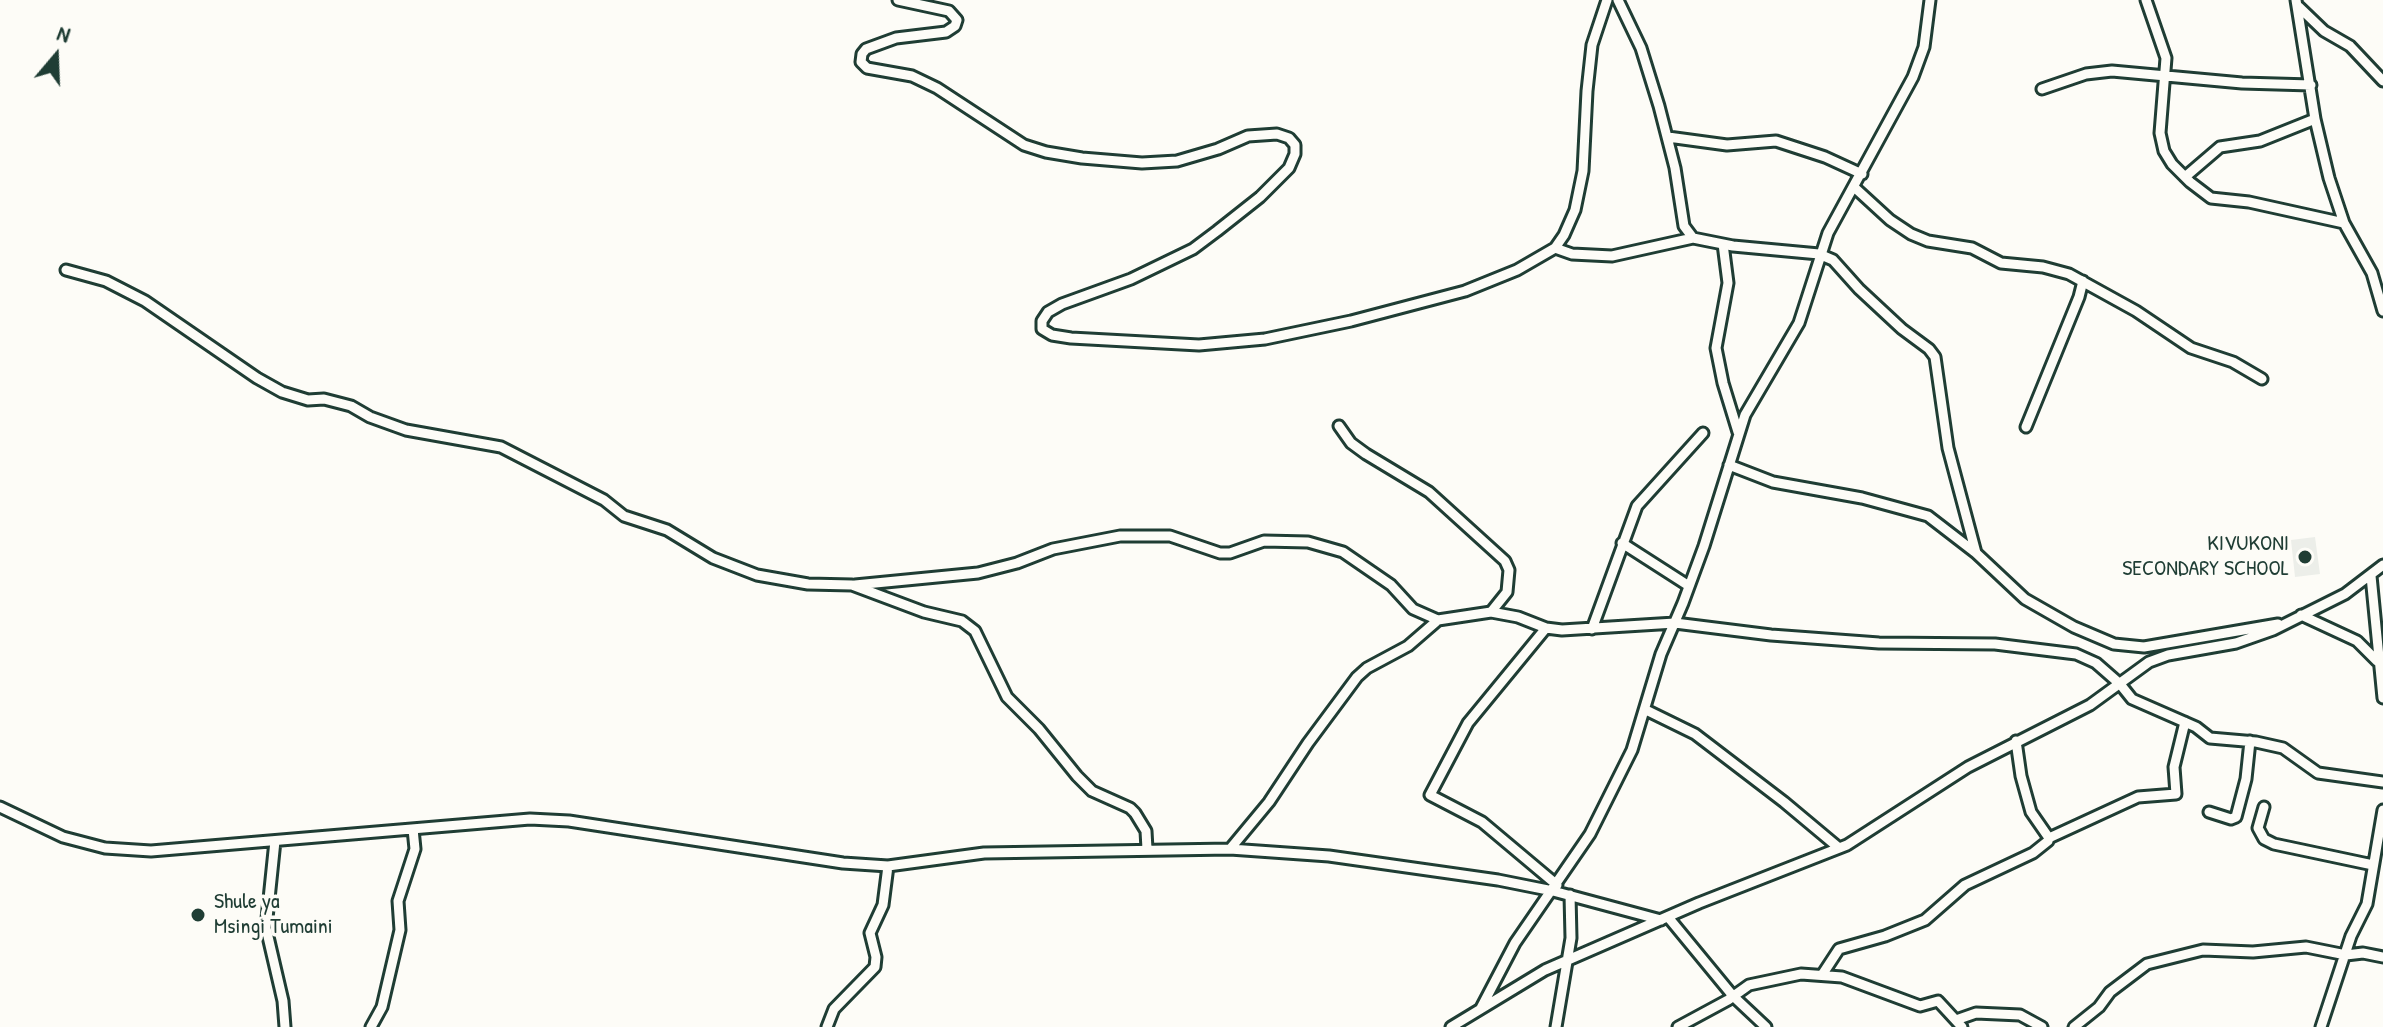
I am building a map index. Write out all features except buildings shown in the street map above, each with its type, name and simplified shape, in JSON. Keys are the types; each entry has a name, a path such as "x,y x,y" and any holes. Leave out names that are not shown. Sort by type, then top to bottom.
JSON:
{"street":[{"path":"898,0 949,11 957,20 955,26 946,32 896,38 866,49 861,62 867,68 912,76 937,88 1024,145 1070,156 1142,163 1177,161 1248,136 1277,134 1289,138 1295,145 1293,161 1279,178 1260,197 1193,249 1131,279 1048,312 1042,321 1042,329 1052,335 1199,345 1265,339 1351,321 1465,291 1517,270 1555,248 1575,210 1592,45 1607,0"},
{"path":"1618,0 1641,48 1668,137 1684,226 1693,238"},
{"path":"1481,1008 1515,943 1590,834 1638,737 1661,654 1689,586 1738,432 1753,398 1799,323 1819,254 1836,217 1862,174 1920,61 1930,0"},
{"path":"2146,0 2166,58 2160,139 2168,158 2204,194 2215,199 2249,202 2344,223"},
{"path":"2297,2 2324,31 2350,46 2383,81"},
{"path":"2297,2 2315,119 2329,178 2344,223 2372,273 2383,311"},
{"path":"2042,89 2065,79 2097,72 2311,85"},
{"path":"2185,177 2220,147 2260,141 2315,119"},
{"path":"1668,137 1727,145 1776,141 1862,174"},
{"path":"1854,187 1893,223 1919,238 1972,248 2001,263 2056,269 2083,281 2191,348 2233,362 2262,379"},
{"path":"1555,248 1572,254 1612,256 1693,238 1819,254 1839,265 1854,285 1935,357 1948,448 1976,553"},
{"path":"1723,244 1728,283 1716,348 1738,432"},
{"path":"66,270 106,281 153,305 282,392 308,400 324,399 351,406 370,417 406,430 501,447 604,500 624,516 667,530 713,558 757,575 808,584 852,585 978,573 1053,549 1120,536 1170,536 1220,553 1230,553 1264,541 1308,542 1343,552 1391,585 1413,609 1438,620"},
{"path":"2026,427 2083,281"},
{"path":"1339,426 1351,443 1429,492 1505,561 1509,570 1507,592 1491,612"},
{"path":"1592,629 1640,502 1703,433"},
{"path":"1729,465 1773,482 1862,498 1916,512 1938,523 1976,553 2018,594 2040,609 2114,644 2144,647 2289,622"},
{"path":"1622,543 1689,586"},
{"path":"1451,1027 1530,978 1569,959 1839,848 1883,824 1955,775 2090,705 2158,658 2253,638 2345,594 2382,566"},
{"path":"2371,576 2383,698"},
{"path":"852,585 970,626 1011,702 1039,729 1086,786 1135,813 1146,831 1147,849"},
{"path":"1230,849 1269,802 1357,677 1367,668 1408,646 1438,620 1491,612 1518,617 1546,628 1592,629 1675,623 1848,641 1995,644 2087,658 2120,684 2132,699 2185,722 2210,738 2250,741 2287,749 2318,773 2383,782"},
{"path":"2301,615 2357,641 2379,664"},
{"path":"1546,628 1468,723 1430,792 1432,798 1482,822 1555,888"},
{"path":"1646,710 1695,734 1839,848"},
{"path":"1822,975 1839,949 1925,920 1965,885 2033,853 2049,838 2138,797 2176,794 2174,767 2185,722"},
{"path":"2016,741 2031,812 2049,838"},
{"path":"2209,812 2235,818 2246,779 2250,741"},
{"path":"0,807 63,837 105,848 165,851 530,819 569,821 843,863 888,866 984,853 1147,849 1230,849 1329,856 1555,888 1570,895 1665,918 1733,996 1766,1027"},
{"path":"2264,807 2258,828 2264,839 2274,844 2376,859"},
{"path":"2321,1027 2351,936 2367,904 2383,810"},
{"path":"371,1027 382,1007 400,930 398,901 415,849 413,829"},
{"path":"275,841 266,928 283,1001 285,1027"},
{"path":"827,1027 834,1009 875,967 876,957 870,933 883,905 888,866"},
{"path":"1556,1027 1569,959 1570,895"},
{"path":"2074,1027 2099,1007 2110,992 2155,962 2208,949 2253,952 2297,947 2383,957"},
{"path":"1678,1027 1749,985 1801,974 1842,977 1920,1006 1938,1001 1959,1023 1976,1013 2020,1015 2042,1027"}],"shaded area":[{"name":"KIVUKONI SECONDARY SCHOOL","path":"2315,537 2320,574 2295,577 2291,540"}],"place":[{"name":"KIVUKONI SECONDARY SCHOOL","path":"2305,557"},
{"name":"Shule ya Msingi Tumaini","path":"198,915"}]}
